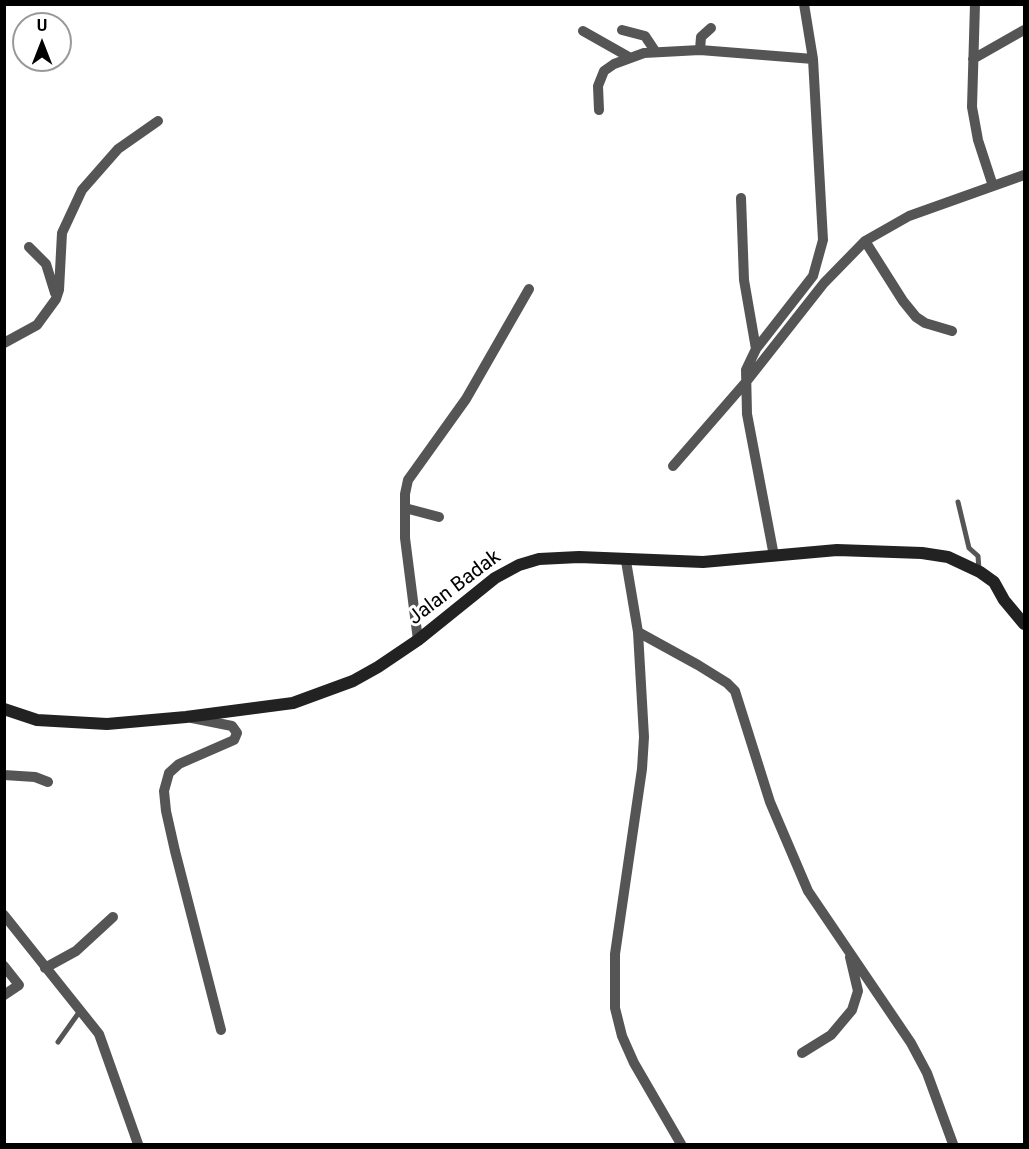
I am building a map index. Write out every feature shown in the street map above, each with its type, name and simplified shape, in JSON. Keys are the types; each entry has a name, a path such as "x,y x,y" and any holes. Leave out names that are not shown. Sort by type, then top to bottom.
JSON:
{"street":[{"path":"774,556 749,431 746,382 748,364 756,349 813,276 822,251 822,191 813,59 804,4"},
{"path":"975,4 971,86 974,125 993,186"},
{"path":"700,50 701,37 711,28"},
{"path":"622,30 645,36 655,51"},
{"path":"973,59 1024,30"},
{"path":"583,31 629,57"},
{"path":"599,110 598,86 601,76 609,67 629,57 655,51 700,50 813,59"},
{"path":"4,343 37,325 56,299 62,233 76,201 92,178 118,149 158,121"},
{"path":"673,466 746,382 831,276 865,241 909,216 1024,175"},
{"path":"741,198 744,280 756,349"},
{"path":"865,241 903,301 916,317 936,327 952,331"},
{"path":"29,247 49,271 56,299"},
{"path":"418,640 408,578 405,508 407,487 414,469 466,399 530,289"},
{"path":"405,508 439,517"},
{"name":"Jalan Badak","path":"4,709 38,720 107,724 276,706 324,693 353,681 418,640 495,578 525,562 539,559 570,557 626,561 703,562 837,550 922,553 948,558 980,572 994,582 1004,600 1024,624"},
{"path":"626,561 638,632 644,708 643,758 615,954 615,1008 622,1036 634,1063 681,1144"},
{"path":"638,632 699,665 727,683 735,691 770,802 798,868 821,913 911,1042 927,1073 953,1144"},
{"path":"186,717 228,725 237,733 234,740 179,764 170,773 164,791 175,851 221,1030"},
{"path":"4,775 35,777 48,782"},
{"path":"45,968 76,951 113,917"},
{"path":"5,918 99,1034 138,1144"},
{"path":"802,1053 831,1035 852,1010 857,986 847,948"},
{"path":"4,966 19,985 4,995"}],"lane":[{"path":"958,502 969,548 978,556 980,572"},
{"path":"58,1042 81,1010"}]}
